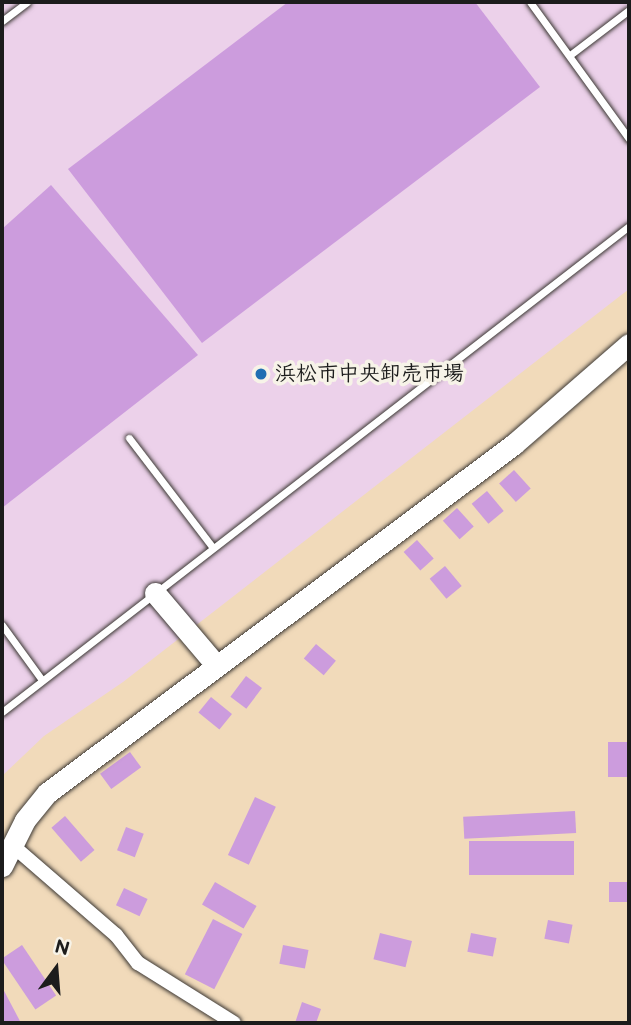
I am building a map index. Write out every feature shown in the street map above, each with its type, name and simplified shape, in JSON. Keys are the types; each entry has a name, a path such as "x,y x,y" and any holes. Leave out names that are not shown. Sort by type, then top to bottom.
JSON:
{"street":[{"path":"2,866 12,845 47,793 514,444 629,344"},
{"path":"155,593 216,666"},
{"path":"12,845 116,935 138,963 234,1023"}],"lane":[{"path":"2,21 27,2"},
{"path":"530,2 629,139"},
{"path":"570,55 629,10"},
{"path":"2,712 629,226"},
{"path":"129,438 214,548"},
{"path":"2,625 42,681"}],"shaded area":[{"name":"浜松市中央卸売市場","path":"2,2 629,2 629,289 123,682 44,736 2,776"}],"building":[{"path":"288,2 475,2 540,87 202,343 68,169"},
{"path":"51,185 198,355 2,508 2,229"},
{"path":"514,470 531,489 516,502 499,483"},
{"path":"487,491 504,511 488,524 472,504"},
{"path":"457,508 474,527 460,539 443,521"},
{"path":"417,540 434,559 420,571 404,552"},
{"path":"445,566 462,586 446,599 430,579"},
{"path":"316,644 336,661 324,675 304,659"},
{"path":"246,676 262,688 246,709 230,697"},
{"path":"211,697 232,714 219,730 198,713"},
{"path":"608,742 629,742 629,777 608,777"},
{"path":"130,752 141,767 111,789 100,774"},
{"path":"255,797 276,807 249,865 228,855"},
{"path":"575,811 576,833 464,839 463,817"},
{"path":"65,816 95,850 81,862 51,828"},
{"path":"126,827 144,834 135,857 117,850"},
{"path":"469,841 574,841 574,875 469,875"},
{"path":"215,882 257,906 244,929 202,905"},
{"path":"609,882 629,882 629,902 609,902"},
{"path":"124,888 148,899 140,916 116,905"},
{"path":"213,919 242,934 214,989 185,974"},
{"path":"548,920 573,925 569,943 544,939"},
{"path":"380,933 412,941 405,967 373,959"},
{"path":"471,933 497,938 493,957 467,952"},
{"path":"22,945 56,996 35,1010 2,960"},
{"path":"283,945 309,950 305,969 279,964"},
{"path":"2,987 21,1023 2,1023"},
{"path":"302,1002 321,1009 316,1023 295,1023"}],"place":[{"name":"浜松市中央卸売市場","path":"261,374"}]}
